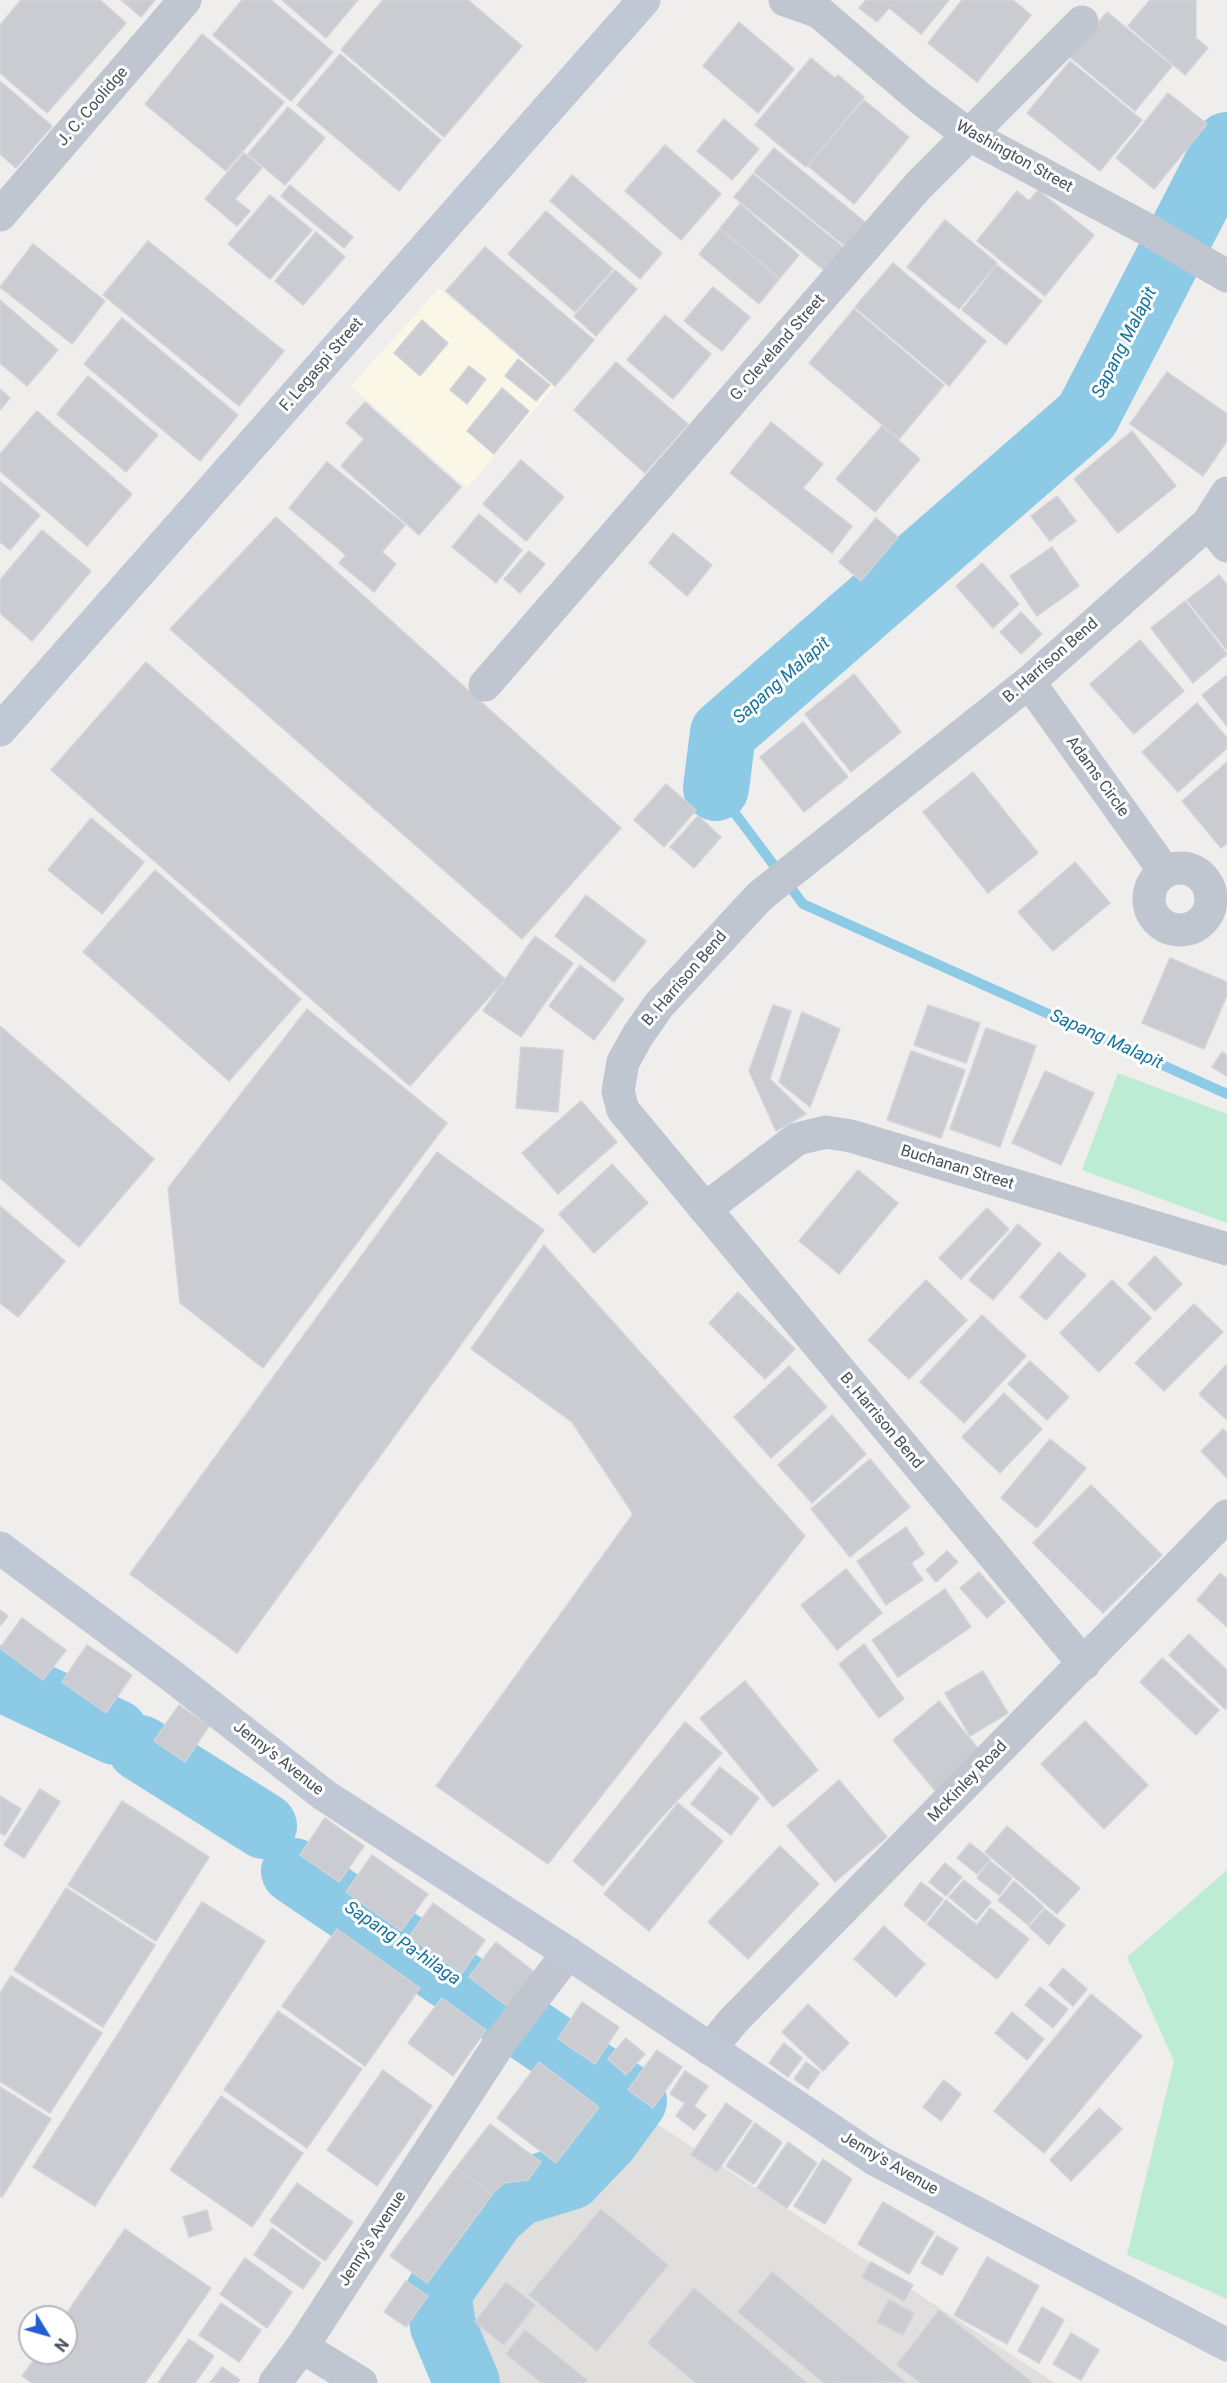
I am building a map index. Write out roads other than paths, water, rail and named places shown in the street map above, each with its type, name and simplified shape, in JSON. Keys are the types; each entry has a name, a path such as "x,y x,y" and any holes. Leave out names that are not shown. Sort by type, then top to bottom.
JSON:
{"street":[{"name":"J. C. Coolidge","path":"0,214 185,0"},
{"name":"F. Legaspi Street","path":"0,730 644,0"},
{"name":"Washington Street","path":"785,0 815,6 921,99 969,135 1150,231 1227,276"},
{"name":"G. Cleveland Street","path":"485,685 918,186 1082,22"},
{"name":"B. Harrison Bend","path":"1084,1664 623,1110 618,1091 623,1062 659,1005 760,896 1217,534 1227,493"},
{"name":"Adams Circle","path":"1029,682 1164,872"},
{"name":"Buchanan Street","path":"705,1209 797,1139 826,1132 851,1136 1227,1249"},
{"name":"McKinley Road","path":"710,2049 742,2013 1227,1516"},
{"name":"Jenny's Avenue","path":"0,1548 172,1676 324,1795 568,1953 876,2160 1227,2345"},
{"name":"Jenny's Avenue","path":"275,2383 302,2347 501,2041 568,1953"},
{"path":"302,2347 361,2383"}],"waterway":[{"name":"Sapang Malapit","path":"716,788 723,733 1087,416 1227,145"},
{"name":"Sapang Malapit","path":"716,788 803,904 1227,1094"},
{"name":"Sapang Pa-hilaga","path":"0,1678 115,1732"},
{"name":"Sapang Pa-hilaga","path":"140,1748 264,1826"},
{"name":"Sapang Pa-hilaga","path":"294,1871 509,2017"},
{"name":"Sapang Pa-hilaga","path":"467,2383 443,2326 438,2293 493,2215 518,2193 570,2177 608,2137 634,2101 523,2026"}]}
